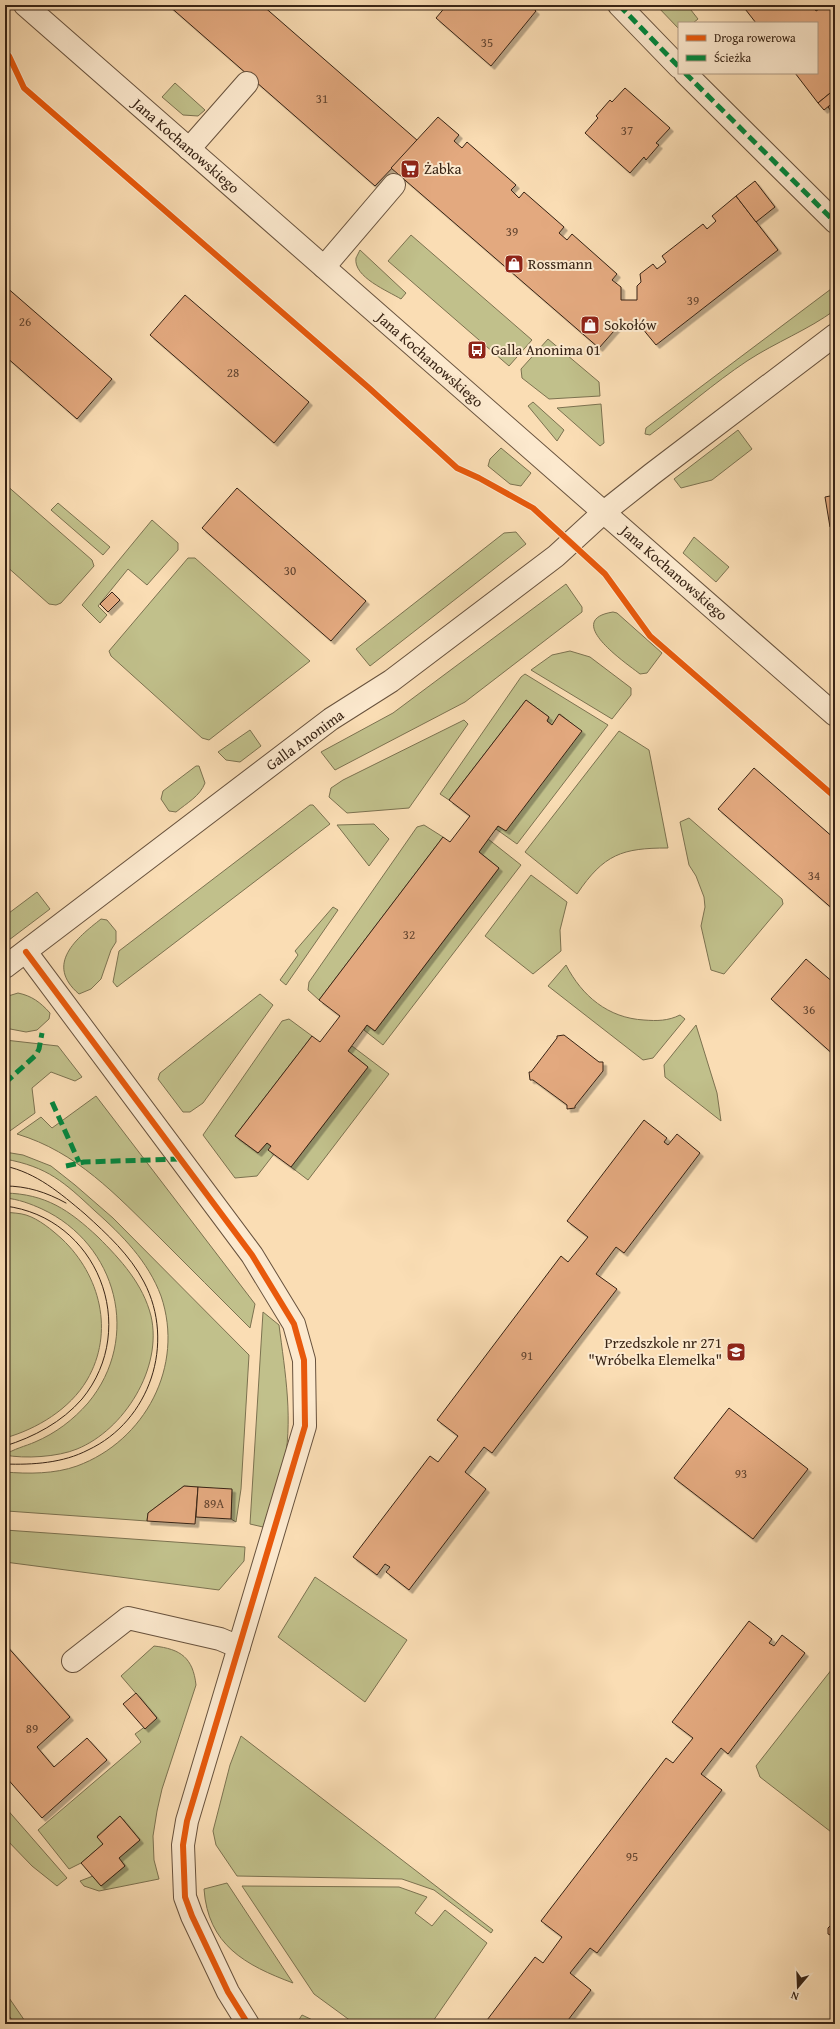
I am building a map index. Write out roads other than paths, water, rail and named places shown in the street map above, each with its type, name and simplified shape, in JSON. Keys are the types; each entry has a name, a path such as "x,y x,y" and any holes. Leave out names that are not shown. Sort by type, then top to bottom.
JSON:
{"street":[{"name":"Jana Kochanowskiego","path":"25,5 835,715"},
{"path":"618,5 678,66"},
{"path":"686,74 835,222"},
{"path":"189,149 247,83"},
{"path":"324,266 394,185"},
{"name":"Galla Anonima","path":"5,968 331,719 391,681 556,556 604,512 835,335"},
{"path":"26,952 252,1255 294,1324 304,1360 305,1426 187,1821 183,1845 185,1897 192,1916 228,1992 248,2024"},
{"path":"73,1661 128,1618 220,1639 240,1647"}],"tram line":[{"path":"5,1166 17,1169 38,1179 57,1191 102,1229 118,1245 144,1282 153,1306 157,1330 157,1354 151,1378 141,1400 127,1420 110,1437 88,1450 68,1458 48,1462 5,1464"},
{"path":"5,1186 36,1190 66,1203"},
{"path":"5,1206 37,1214 64,1231 85,1253 100,1280 108,1309 108,1340 99,1370 82,1399 66,1415 47,1428 5,1446"}],"place":[{"name":"Żabka","path":"410,169"},
{"name":"Rossmann","path":"514,264"},
{"name":"Sokołów","path":"590,325"},
{"name":"Galla Anonima 01","path":"477,350"},
{"name":"Przedszkole nr 271 \"Wróbelka Elemelka\"","path":"736,1352"}]}
